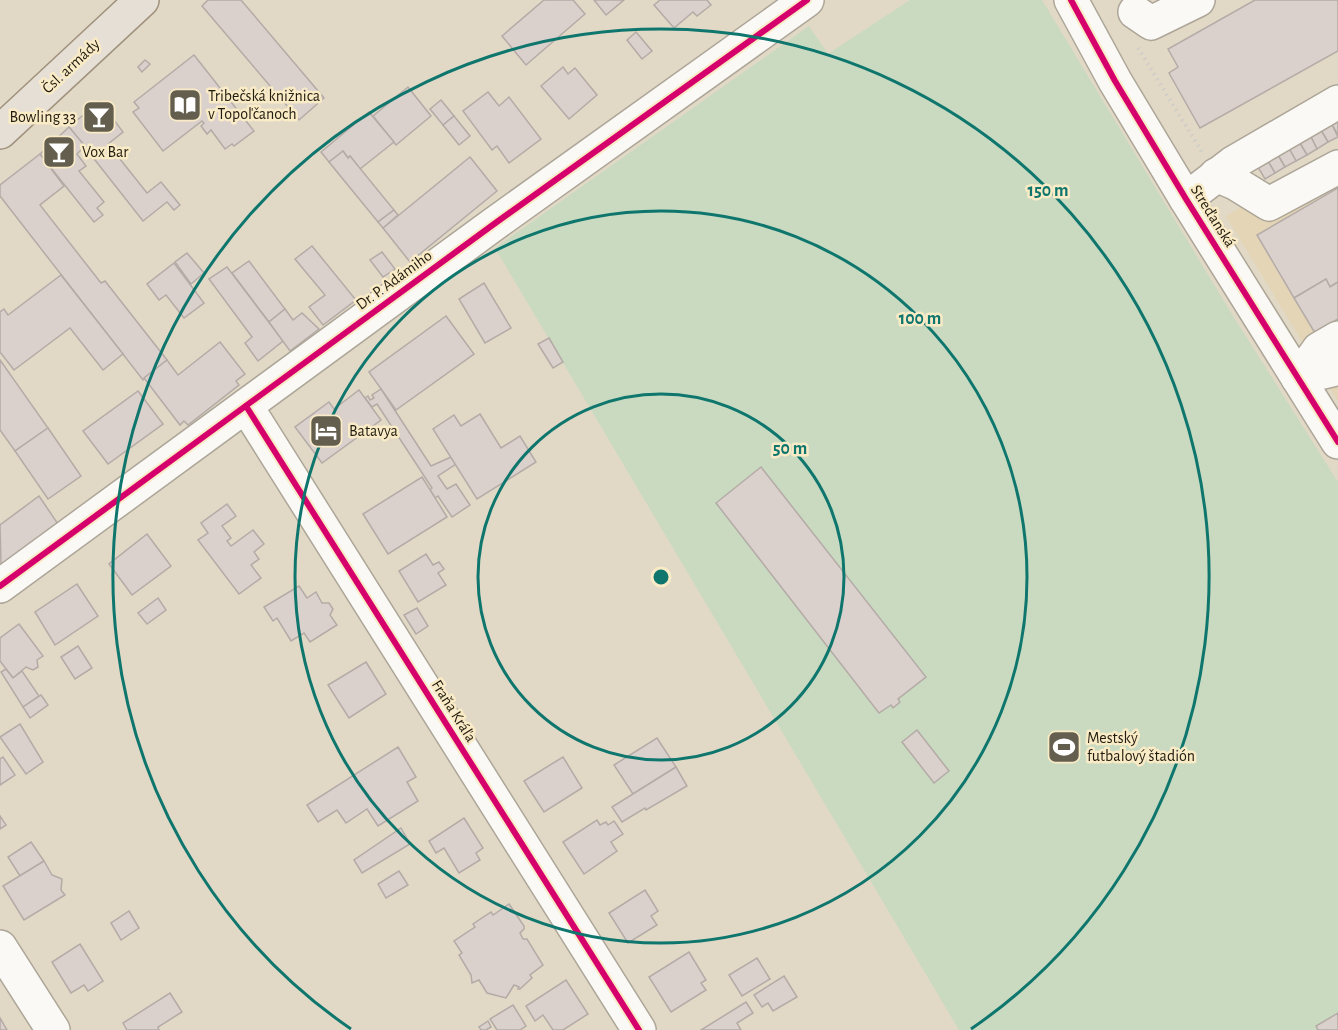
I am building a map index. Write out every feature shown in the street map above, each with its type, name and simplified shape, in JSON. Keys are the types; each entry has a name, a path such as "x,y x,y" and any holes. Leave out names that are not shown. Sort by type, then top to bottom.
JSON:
{"main road":[{"name":"Čsl. armády","path":"0,132 142,0"}],"street":[{"name":"Streďanská","path":"1071,0 1115,81 1186,199 1338,442"},
{"path":"1093,38 1122,22 1136,6 1151,23 1198,0"},
{"name":"Dr. P. Adámiho","path":"0,585 494,224 801,4"},
{"path":"1186,199 1212,168 1233,163 1338,102"},
{"path":"1212,168 1269,204 1338,167"},
{"path":"1298,378 1320,350 1338,338"},
{"path":"1298,378 1338,352"},
{"path":"1298,378 1338,367"},
{"name":"Fraňa Kráľa","path":"246,406 639,1030"},
{"path":"0,947 52,1030"}],"path":[{"path":"1136,44 1212,168"}],"shaded area":[{"path":"1338,151 1338,401 1226,216"}],"green space":[{"name":"Mestský futbalový štadión","path":"910,0 1042,0 1233,316 1338,482 1338,1013 1316,1026 1318,1030 959,1030 495,248 809,26 828,54"}],"building":[{"path":"208,0 241,0 324,98 299,120 202,6"},
{"path":"544,0 573,0 585,14 526,65 502,36"},
{"path":"594,0 624,0 606,15"},
{"path":"660,0 707,0 711,5 697,16 693,12 674,28 654,5"},
{"path":"1255,0 1338,0 1338,51 1200,128 1169,73 1178,67 1168,49"},
{"path":"636,32 652,51 642,59 627,40"},
{"name":"Tribečská knižnica v Topoľčanoch","path":"194,55 254,131 234,146 232,144 225,149 211,130 207,134 201,126 204,123 202,121 163,151 133,112 139,108 134,102"},
{"path":"145,60 150,64 142,72 138,67"},
{"path":"563,67 568,74 575,68 597,95 569,119 541,86"},
{"path":"408,87 431,116 396,145 373,116"},
{"path":"488,92 499,106 509,97 541,139 509,163 497,146 492,150 463,111"},
{"path":"441,100 454,116 443,125 430,109"},
{"path":"100,101 123,132 108,144 147,193 161,182 180,205 174,210 167,202 143,221 69,127"},
{"path":"369,112 394,142 360,169 343,151 329,162 321,152"},
{"path":"1338,114 1338,135 1329,119"},
{"path":"454,116 470,136 459,145 443,125"},
{"path":"1329,119 1338,137 1328,142 1318,125"},
{"path":"1318,125 1328,142 1317,149 1308,131"},
{"path":"69,127 85,146 77,154 86,166 79,171 104,202 97,208 103,215 94,222 40,154"},
{"path":"1308,131 1317,149 1307,155 1297,138"},
{"path":"1297,138 1307,155 1296,161 1286,143"},
{"path":"1286,143 1296,161 1285,167 1275,150"},
{"path":"1275,150 1285,167 1275,173 1265,156"},
{"path":"343,151 348,158 350,156 394,210 378,222 329,162"},
{"path":"40,154 64,186 40,205 101,283 105,281 167,360 143,380 0,196 0,185"},
{"path":"1265,156 1275,173 1265,179 1255,162"},
{"path":"470,157 497,191 410,262 383,228"},
{"path":"1338,188 1338,282 1330,287 1326,279 1294,298 1257,235"},
{"path":"394,210 398,215 383,228 378,222"},
{"path":"312,246 356,300 323,325 309,307 325,295 295,259"},
{"path":"382,252 395,269 383,277 370,260"},
{"path":"187,253 204,273 191,284 175,262"},
{"path":"249,261 285,309 269,322 232,273"},
{"path":"174,263 204,303 184,318 166,295 159,300 147,284"},
{"path":"227,267 283,341 258,361 245,343 252,337 209,279"},
{"path":"61,275 123,354 103,370 70,328 14,370 0,352 0,312 4,309 8,315"},
{"path":"1326,279 1330,287 1338,282 1338,319 1315,333 1294,298"},
{"path":"484,283 511,328 485,343 459,299"},
{"path":"285,309 293,320 302,313 319,329 290,351 269,322"},
{"path":"446,316 474,354 396,410 369,372"},
{"path":"549,338 563,362 553,368 538,344"},
{"path":"220,342 245,374 236,381 239,385 188,425 184,421 180,425 144,378 167,360 178,375"},
{"path":"0,360 48,428 15,451 0,430"},
{"path":"381,389 431,466 451,457 456,464 438,476 447,489 456,484 470,505 452,517 438,496 435,498 430,490 432,488 377,404 372,407 365,398 368,396 370,400 374,398 372,395"},
{"path":"359,390 381,420 322,463 295,427 329,402 334,409"},
{"path":"138,391 163,424 108,464 83,431"},
{"path":"480,414 501,448 520,436 536,462 477,499 433,429 454,415 461,426"},
{"path":"48,428 81,476 48,499 15,451"},
{"path":"761,467 926,677 898,699 900,702 893,708 891,705 879,713 716,503"},
{"path":"422,477 447,517 388,554 363,514"},
{"path":"39,496 58,524 1,565 0,525"},
{"path":"227,504 236,516 222,526 231,538 227,541 231,546 253,530 264,544 254,552 259,559 251,565 261,578 239,594 198,540 208,533 201,523"},
{"path":"147,534 171,566 132,595 109,564"},
{"path":"426,554 433,565 439,562 444,569 438,573 446,585 418,602 399,571"},
{"path":"77,584 98,616 55,645 35,612"},
{"path":"299,586 307,598 316,592 322,603 329,603 333,609 330,615 337,625 310,642 304,633 291,641 277,618 273,621 264,607"},
{"path":"158,598 166,610 147,624 138,613"},
{"path":"417,608 428,626 416,634 404,615"},
{"path":"19,624 43,656 37,660 38,667 33,670 26,667 13,678 0,661 0,638"},
{"path":"78,646 92,668 75,679 61,657"},
{"path":"366,662 386,694 349,718 328,685"},
{"path":"6,669 13,678 22,671 39,696 23,707 1,672"},
{"path":"41,695 48,705 30,718 23,707"},
{"path":"20,724 43,762 26,774 0,737"},
{"path":"917,730 949,771 934,783 902,742"},
{"path":"657,738 676,767 633,794 614,765"},
{"path":"398,747 416,777 407,782 418,801 378,826 367,809 346,823 337,810 318,822 307,805"},
{"path":"3,757 15,775 0,785 0,759"},
{"path":"563,757 582,788 544,812 524,781"},
{"path":"676,767 687,786 622,822 612,807"},
{"path":"0,816 6,825 0,829"},
{"path":"464,818 483,848 476,853 480,860 459,873 444,848 436,853 429,841"},
{"path":"597,820 600,825 606,822 608,825 614,821 623,834 611,842 617,851 584,874 563,842"},
{"path":"401,828 410,844 362,873 354,860"},
{"path":"31,842 44,861 20,876 8,857"},
{"path":"44,861 52,875 62,879 61,890 65,895 24,920 3,886"},
{"path":"399,871 408,885 386,898 378,884"},
{"path":"645,890 658,911 651,916 657,925 628,943 609,913"},
{"path":"509,904 524,926 520,933 523,939 527,939 543,965 530,975 532,978 520,989 514,985 506,998 487,993 479,980 472,983 471,975 459,955 462,953 454,941 475,927 473,924 491,912 493,915"},
{"path":"129,911 139,928 121,940 111,923"},
{"path":"80,944 103,981 88,991 84,985 71,993 52,962"},
{"path":"689,952 706,980 701,983 706,990 671,1012 649,977"},
{"path":"757,958 770,979 742,996 729,975"},
{"path":"784,976 797,997 773,1011 768,1003 762,1007 754,995"},
{"path":"566,980 588,1014 563,1030 553,1030 543,1015 535,1021 526,1006"},
{"path":"170,993 182,1012 158,1027 159,1030 127,1030 123,1023"},
{"path":"746,1002 753,1013 737,1023 741,1030 701,1030"},
{"path":"513,1005 526,1026 520,1030 497,1030 490,1019"},
{"path":"1338,1013 1338,1030 1318,1030 1316,1026"},
{"path":"0,1018 7,1030 0,1030"},
{"path":"488,1021 491,1027 481,1030 479,1027"}],"cycle path":[{"path":"0,586 494,224 807,0"},
{"path":"1071,0 1115,81 1186,199 1338,442"},
{"path":"246,406 639,1030"}],"place":[{"name":"Tribečská knižnica v Topoľčanoch","path":"185,105"},
{"name":"Bowling 33","path":"99,117"},
{"name":"Vox Bar","path":"59,152"},
{"name":"Batavya","path":"326,431"},
{"name":"Mestský futbalový štadión","path":"1064,747"}]}
